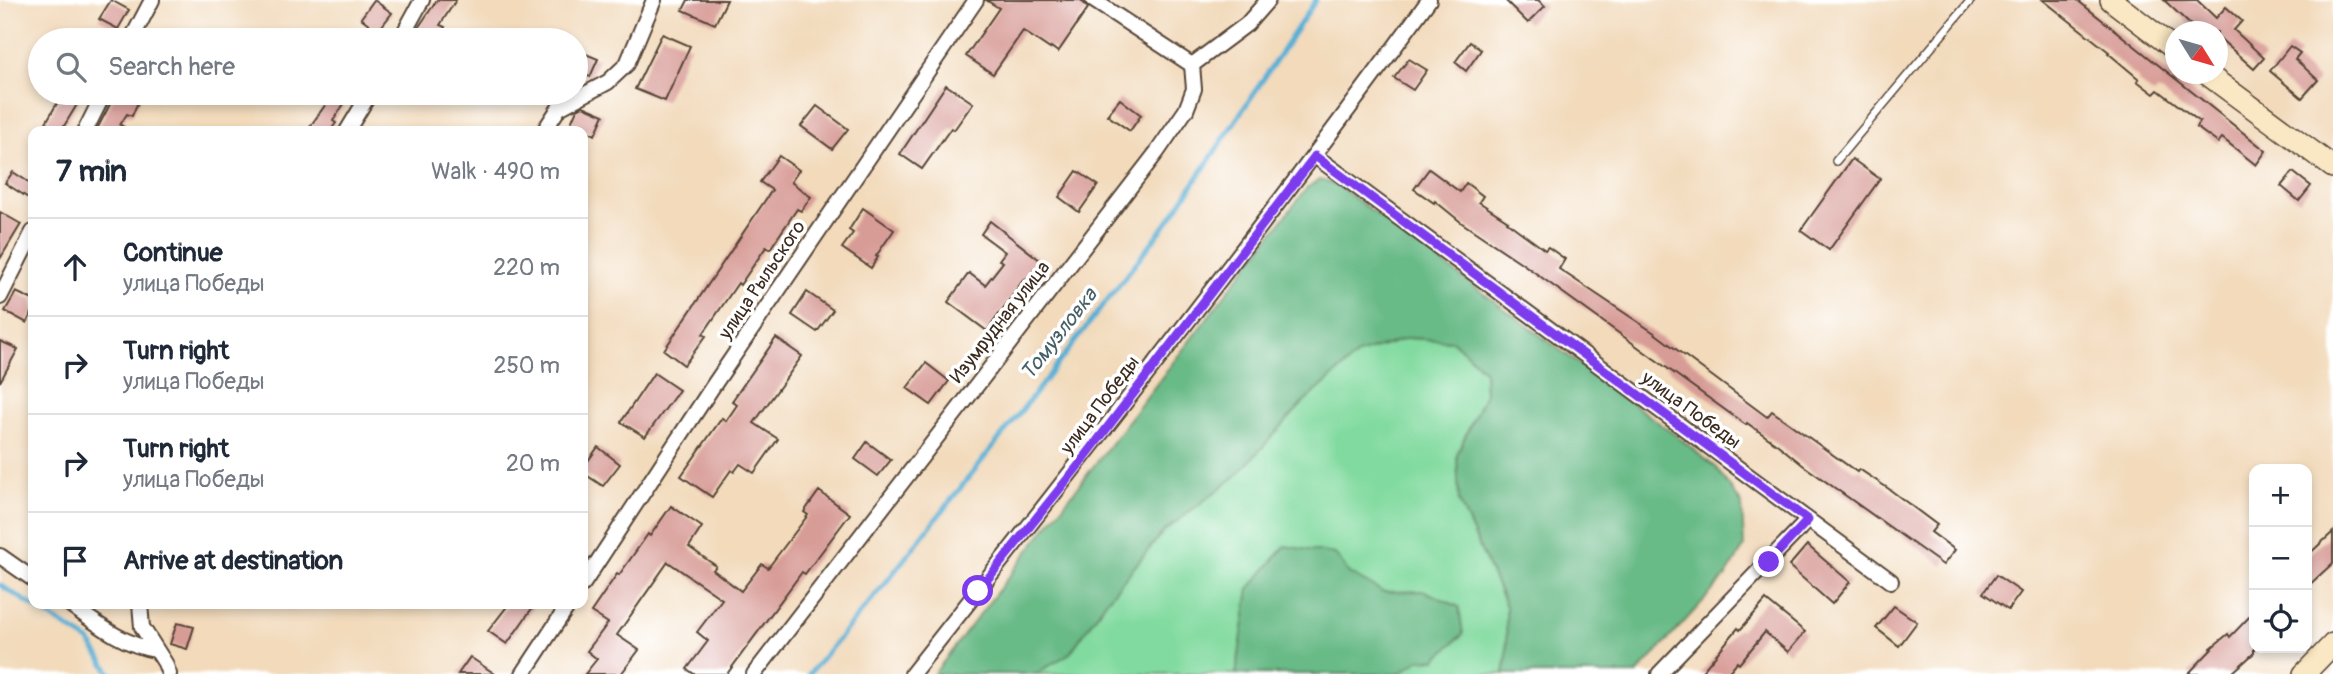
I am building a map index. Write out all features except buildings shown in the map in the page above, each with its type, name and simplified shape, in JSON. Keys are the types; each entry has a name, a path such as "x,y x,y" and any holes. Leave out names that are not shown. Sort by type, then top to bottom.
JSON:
{"main road":[{"path":"2111,0 2165,42"},
{"path":"2221,84 2333,167"},
{"path":"2304,674 2333,644"}],"street":[{"path":"137,28 152,0"},
{"path":"407,28 422,0"},
{"path":"588,93 608,82 627,64 654,0"},
{"name":"улица Рыльского","path":"588,576 711,389 976,0"},
{"path":"1093,0 1192,65 1247,24 1268,0"},
{"name":"улица Победы","path":"912,674 1078,466 1315,156 1429,0"},
{"name":"Изумрудная улица","path":"754,674 1157,152 1186,110 1194,89 1192,65"},
{"path":"88,126 98,105"},
{"path":"350,126 363,105"},
{"path":"547,126 559,108 565,105"},
{"name":"улица Победы","path":"1315,156 1891,581"},
{"path":"0,297 28,242"},
{"path":"1660,674 1808,520"},
{"path":"0,556 28,576"},
{"path":"76,609 116,636 156,650"},
{"path":"140,609 142,626 169,674"},
{"path":"523,674 566,609"}],"lane":[{"path":"1836,161 1971,0"}],"green space":[{"path":"1320,180 1337,185 1716,468 1742,504 1744,547 1726,576 1637,674 1504,674 1507,655 1506,606 1459,501 1457,454 1485,394 1484,370 1453,341 1408,338 1358,354 1302,404 1237,475 1163,532 1107,600 1070,653 1035,674 934,674 1307,188"},
{"path":"1408,338 1454,341 1484,370 1485,394 1457,454 1459,501 1506,606 1507,655 1504,674 1035,674 1070,653 1107,600 1163,532 1237,475 1302,404 1358,354"},
{"path":"1285,546 1335,554 1349,573 1383,592 1425,591 1459,607 1463,634 1436,659 1419,660 1398,674 1236,674 1249,589"}],"waterway":[{"name":"Томузловка","path":"809,674 883,586 1170,219 1316,0"},
{"path":"0,585 28,603"},
{"path":"38,609 89,641 111,674"}],"route":[{"path":"978,591 1078,466 1315,156 1808,520 1769,562"}]}
